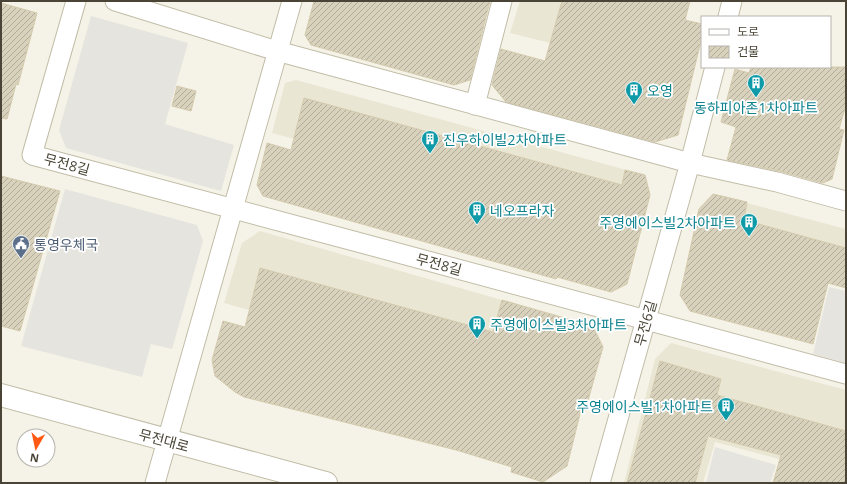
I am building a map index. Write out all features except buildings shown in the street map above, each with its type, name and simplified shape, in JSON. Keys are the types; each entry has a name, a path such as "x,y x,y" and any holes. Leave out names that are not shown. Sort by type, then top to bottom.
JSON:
{"street":[{"name":"무전8길","path":"76,1 32,155 234,208 645,321 846,374"},
{"path":"114,1 278,51 690,163 845,195"},
{"path":"154,483 234,208 292,1"},
{"path":"475,105 502,1"},
{"path":"728,16 732,1"},
{"name":"무전6길","path":"600,483 690,163 715,68"},
{"name":"무전대로","path":"1,395 166,441 326,483"}],"shaded area":[{"path":"520,1 608,1 594,54 510,33"},
{"path":"91,16 188,43 165,124 234,145 221,191 66,148 59,130"},
{"name":"진우하이빌2차아파트","path":"296,80 645,175 650,195 641,233 272,133 285,83"},
{"path":"65,189 197,225 203,241 172,349 151,344 142,377 21,346"},
{"name":"주영에이스빌2차아파트","path":"713,194 846,229 846,288 691,247 699,209"},
{"name":"주영에이스빌3차아파트","path":"260,231 593,326 603,347 587,404 224,303 242,243"},
{"path":"829,287 846,291 846,363 813,354"},
{"name":"주영에이스빌1차아파트","path":"671,343 846,390 846,477 715,442 703,483 624,483 655,359"},
{"path":"715,447 776,465 770,483 706,483"}],"place":[{"name":"동하피아존1차아파트","path":"756,98"},
{"name":"오영","path":"634,105"},
{"name":"진우하이빌2차아파트","path":"430,154"},
{"name":"네오프라자","path":"477,225"},
{"name":"주영에이스빌2차아파트","path":"749,237"},
{"name":"통영우체국","path":"21,259"},
{"name":"주영에이스빌3차아파트","path":"477,339"},
{"name":"주영에이스빌1차아파트","path":"726,421"}]}
